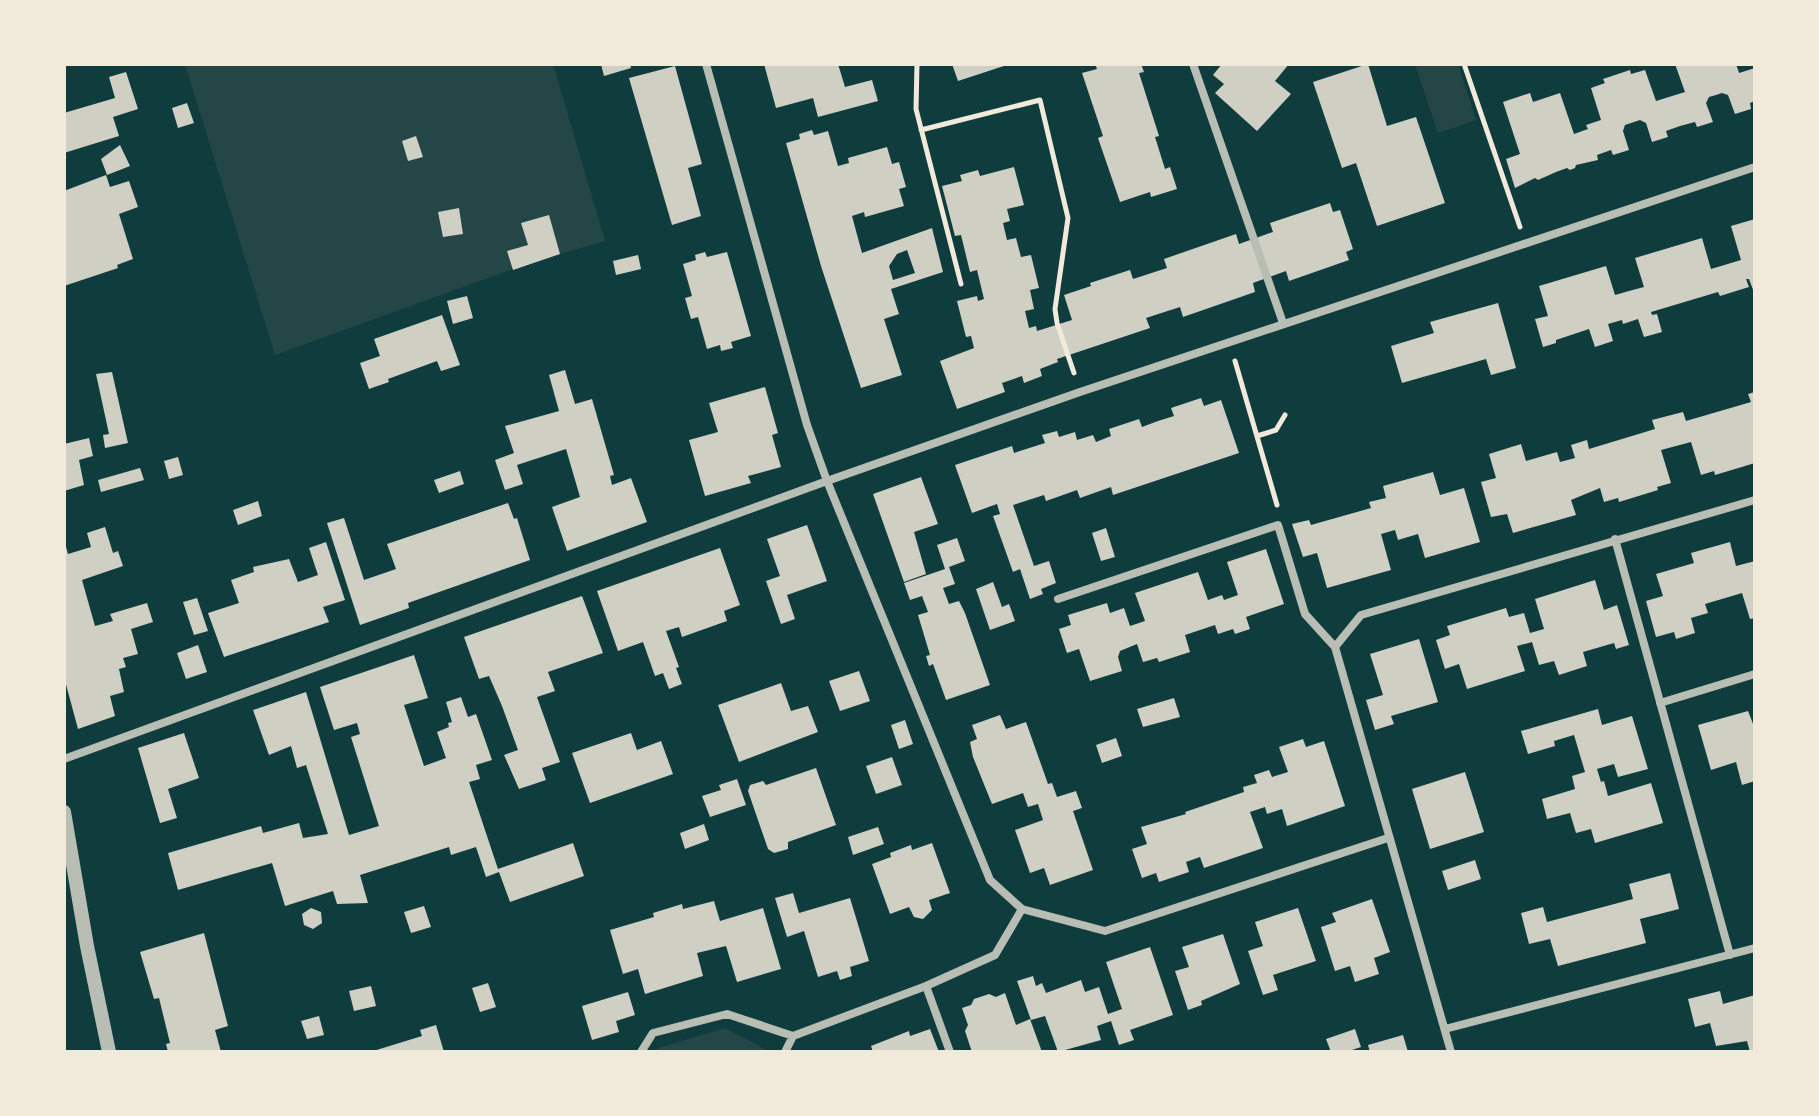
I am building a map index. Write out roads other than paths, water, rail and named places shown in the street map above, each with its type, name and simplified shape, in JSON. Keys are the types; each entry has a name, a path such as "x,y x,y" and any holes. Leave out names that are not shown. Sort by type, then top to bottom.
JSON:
{"street":[{"path":"706,64 793,378 827,481 990,880 1022,909 1105,931 1388,838"},
{"path":"1193,64 1283,323"},
{"path":"64,759 1080,392 1755,167"},
{"path":"1335,647 1361,615 1755,500"},
{"path":"1058,599 1278,525 1305,614 1335,647 1451,1052"},
{"path":"1615,539 1730,955"},
{"path":"1660,703 1755,674"},
{"path":"64,812 109,1052"},
{"path":"641,1052 653,1033 727,1014 793,1036 926,986 995,955 1022,909"},
{"path":"1445,1029 1755,948"},
{"path":"926,986 950,1052"},
{"path":"785,1052 793,1036"}]}
